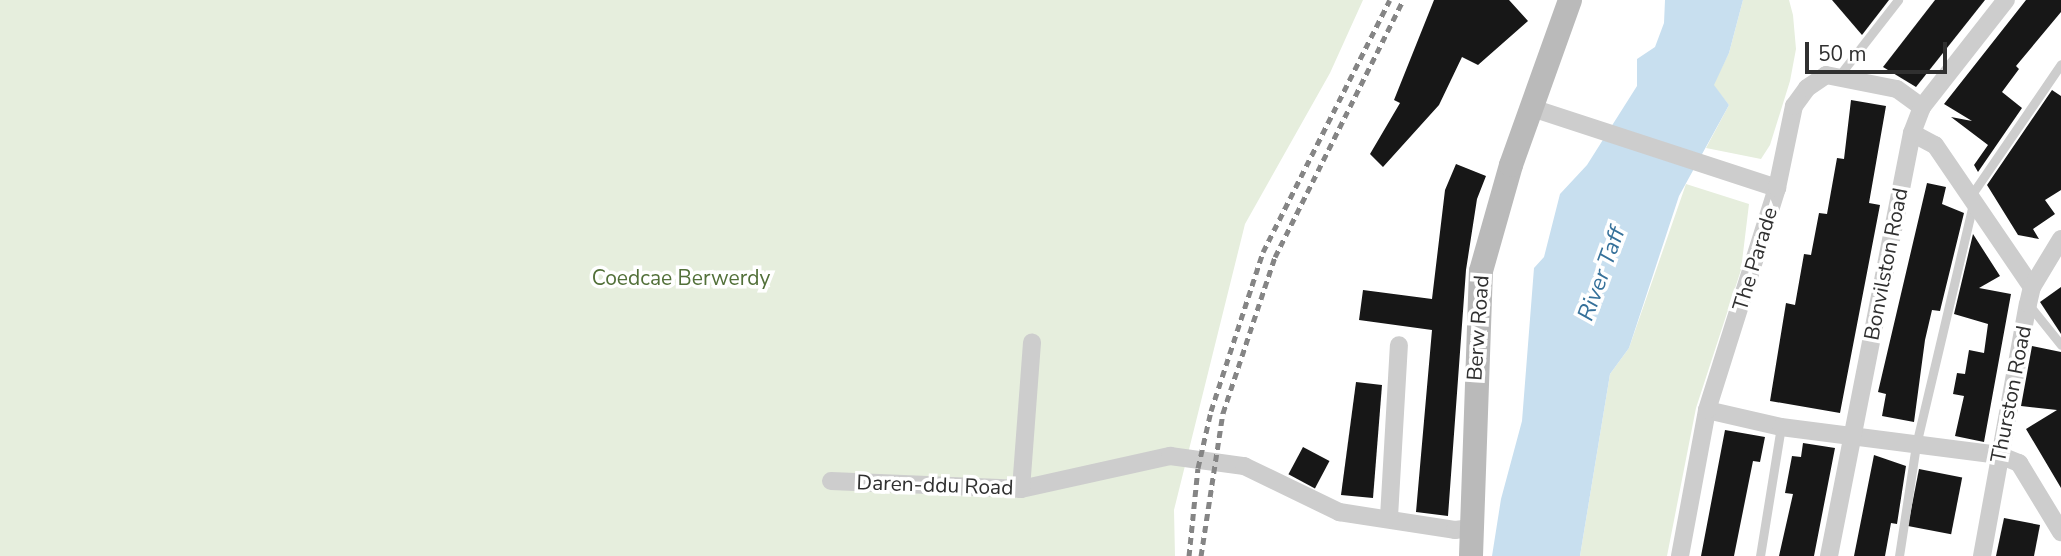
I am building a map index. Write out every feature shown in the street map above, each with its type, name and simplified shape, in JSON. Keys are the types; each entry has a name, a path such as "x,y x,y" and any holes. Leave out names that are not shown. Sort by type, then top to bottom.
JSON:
{"main road":[{"name":"Berw Road","path":"1471,556 1481,271 1497,209 1542,111 1570,0"}],"street":[{"name":"Bonvilston Road","path":"1829,556 1912,133 1922,107 2006,0"},
{"name":"The Parade","path":"1680,556 1707,410 1777,188 1794,106 1826,75 1838,77"},
{"path":"1838,77 1897,89 1922,107"},
{"path":"1542,111 1777,188"},
{"path":"1912,133 1934,145 2030,295"},
{"name":"Thurston Road","path":"1982,556 2030,295 2061,239"},
{"path":"1021,489 1032,342"},
{"path":"1389,517 1399,345"},
{"path":"1707,410 1781,427 1853,434 1999,455 2019,463 2061,532"},
{"name":"Daren-ddu Road","path":"831,481 1021,489 1170,456 1244,466 1339,512 1389,517 1455,530 1472,528"}],"lane":[{"path":"1838,77 1898,0"},
{"path":"1899,556 1916,445 1971,201 2061,64"},
{"path":"2030,295 2061,345"},
{"path":"1759,556 1781,427"}],"green space":[{"name":"Coedcae Berwerdy","path":"0,0 1363,0 1330,73 1245,224 1174,510 1175,556 0,556"},
{"path":"1743,0 1789,0 1793,15 1796,49 1790,81 1770,145 1761,159 1706,148 1729,105 1713,85 1729,53"},
{"path":"1686,184 1749,204 1741,270 1696,408 1667,556 1580,556 1610,374 1629,348"}],"water":[{"name":"River Taff","path":"1665,0 1743,0 1729,53 1714,85 1729,105 1679,196 1629,348 1610,374 1580,556 1492,556 1501,499 1522,421 1534,268 1544,257 1560,194 1587,165 1637,86 1637,59 1655,47 1664,23"}],"building":[{"path":"1434,0 1509,0 1528,21 1478,65 1462,57 1439,105 1383,167 1370,154 1400,103 1394,100"},
{"path":"1832,0 1889,0 1862,35"},
{"path":"1935,0 1985,0 1916,87 1883,67"},
{"path":"2026,0 2061,0 2061,12 2016,66 2019,69 2002,92 2022,108 1978,172 1974,165 1988,145 1951,117 1972,121 1944,104"},
{"path":"2052,90 2061,96 2061,190 2045,200 2055,214 2033,229 2039,239 2018,235 1987,185"},
{"path":"1851,100 1886,106 1869,203 1880,205 1840,413 1770,401 1786,303 1795,305 1804,254 1811,255 1819,213 1827,214 1837,158 1844,159"},
{"path":"1456,164 1486,176 1477,199 1466,270 1448,516 1416,512 1432,330 1359,320 1363,290 1432,299 1445,190"},
{"path":"1927,183 1946,187 1942,204 1964,213 1940,311 1932,310 1925,340 1914,422 1882,416 1886,394 1878,392"},
{"path":"1973,234 2000,276 1979,288 2011,294 1984,442 1955,436 1964,396 1953,394 1957,373 1965,374 1969,350 1984,353 1988,324 1954,314"},
{"path":"2061,287 2061,334 2040,302"},
{"path":"2032,346 2061,352 2061,488 2026,429 2057,410 2021,406"},
{"path":"1356,382 1382,385 1373,498 1341,495"},
{"path":"1725,430 1765,437 1760,462 1753,461 1734,556 1701,556"},
{"path":"1803,443 1835,448 1814,556 1779,556 1793,494 1785,493 1792,456 1801,457"},
{"path":"1303,447 1329,461 1315,488 1288,474"},
{"path":"1874,455 1906,466 1897,524 1891,523 1885,556 1854,556"},
{"path":"1919,469 1962,477 1951,534 1908,526"},
{"path":"2004,518 2040,525 2034,556 1996,556"}],"railway":[{"path":"1189,556 1198,468 1211,411 1263,252 1390,0"},
{"path":"1201,556 1223,413 1275,257 1403,0"}]}
